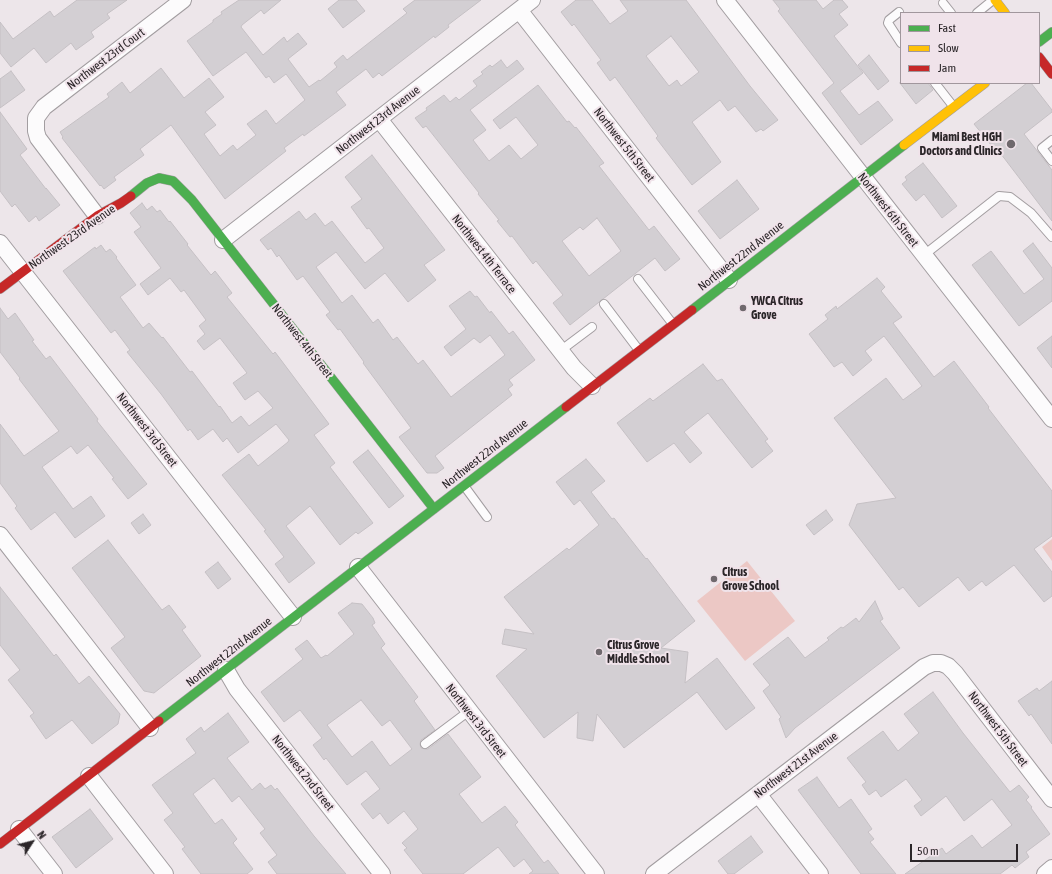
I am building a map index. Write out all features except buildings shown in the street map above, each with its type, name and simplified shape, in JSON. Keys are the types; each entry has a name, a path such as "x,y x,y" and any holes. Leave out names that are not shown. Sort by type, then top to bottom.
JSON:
{"main road":[{"path":"994,0 1004,12"},
{"path":"1040,41 1052,32"},
{"path":"1040,58 1052,74"},
{"name":"Northwest 22nd Avenue","path":"0,844 672,323 984,84"},
{"name":"Northwest 4th Street","path":"166,178 173,181 192,200 434,508"},
{"name":"Northwest 23rd Avenue","path":"0,289 97,216 121,203 153,180 166,178"}],"street":[{"name":"Northwest 23rd Court","path":"97,216 38,138 35,124 36,118 44,107 183,0"},
{"name":"Northwest 23rd Avenue","path":"223,240 532,0"},
{"name":"Northwest 6th Street","path":"725,0 1052,419"},
{"name":"Northwest 5th Street","path":"519,10 729,280"},
{"name":"Northwest 4th Terrace","path":"379,119 560,351 592,386"},
{"name":"Northwest 3rd Street","path":"0,243 293,617"},
{"path":"0,535 150,728"},
{"name":"Northwest 3rd Street","path":"358,567 596,874"},
{"name":"Northwest 21st Avenue","path":"654,874 924,667 933,663 941,663"},
{"name":"Northwest 5th Street","path":"941,663 948,666 955,673 1052,799"},
{"name":"Northwest 2nd Street","path":"226,670 237,688 382,874"},
{"path":"89,776 165,874"},
{"path":"758,794 820,874"},
{"path":"19,829 54,874"},
{"path":"1045,874 1052,868"}],"lane":[{"path":"978,12 994,0"},
{"path":"943,3 950,12"},
{"path":"899,12 889,20 888,23 900,41"},
{"path":"936,84 954,107"},
{"path":"1052,140 1042,148 1052,161"},
{"path":"924,255 999,196 1010,197 1031,213 1052,237"},
{"path":"638,279 672,323"},
{"path":"604,304 639,349"},
{"path":"560,351 592,327"},
{"path":"464,485 487,517"},
{"path":"425,744 469,711"}],"shaded area":[{"path":"1052,539 1052,561 1042,547"},
{"path":"747,561 795,621 745,661 697,601"}],"traffic: fast":[{"path":"1040,41 1052,32"},
{"path":"692,310 904,145"},
{"path":"131,196 147,183 159,178 173,181 192,200 434,509"},
{"path":"159,721 566,407"}],"traffic: slow":[{"path":"995,0 1004,12"},
{"path":"904,145 984,84"}],"traffic: jam":[{"path":"1040,58 1052,74"},
{"path":"0,289 97,216 131,196"},
{"path":"566,407 692,310"},
{"path":"0,844 159,721"}],"place":[{"name":"Miami Best HGH Doctors and Clinics","path":"1011,144"},
{"name":"YWCA Citrus Grove","path":"743,308"},
{"name":"Citrus Grove School","path":"714,579"},
{"name":"Citrus Grove Middle School","path":"599,652"}]}
